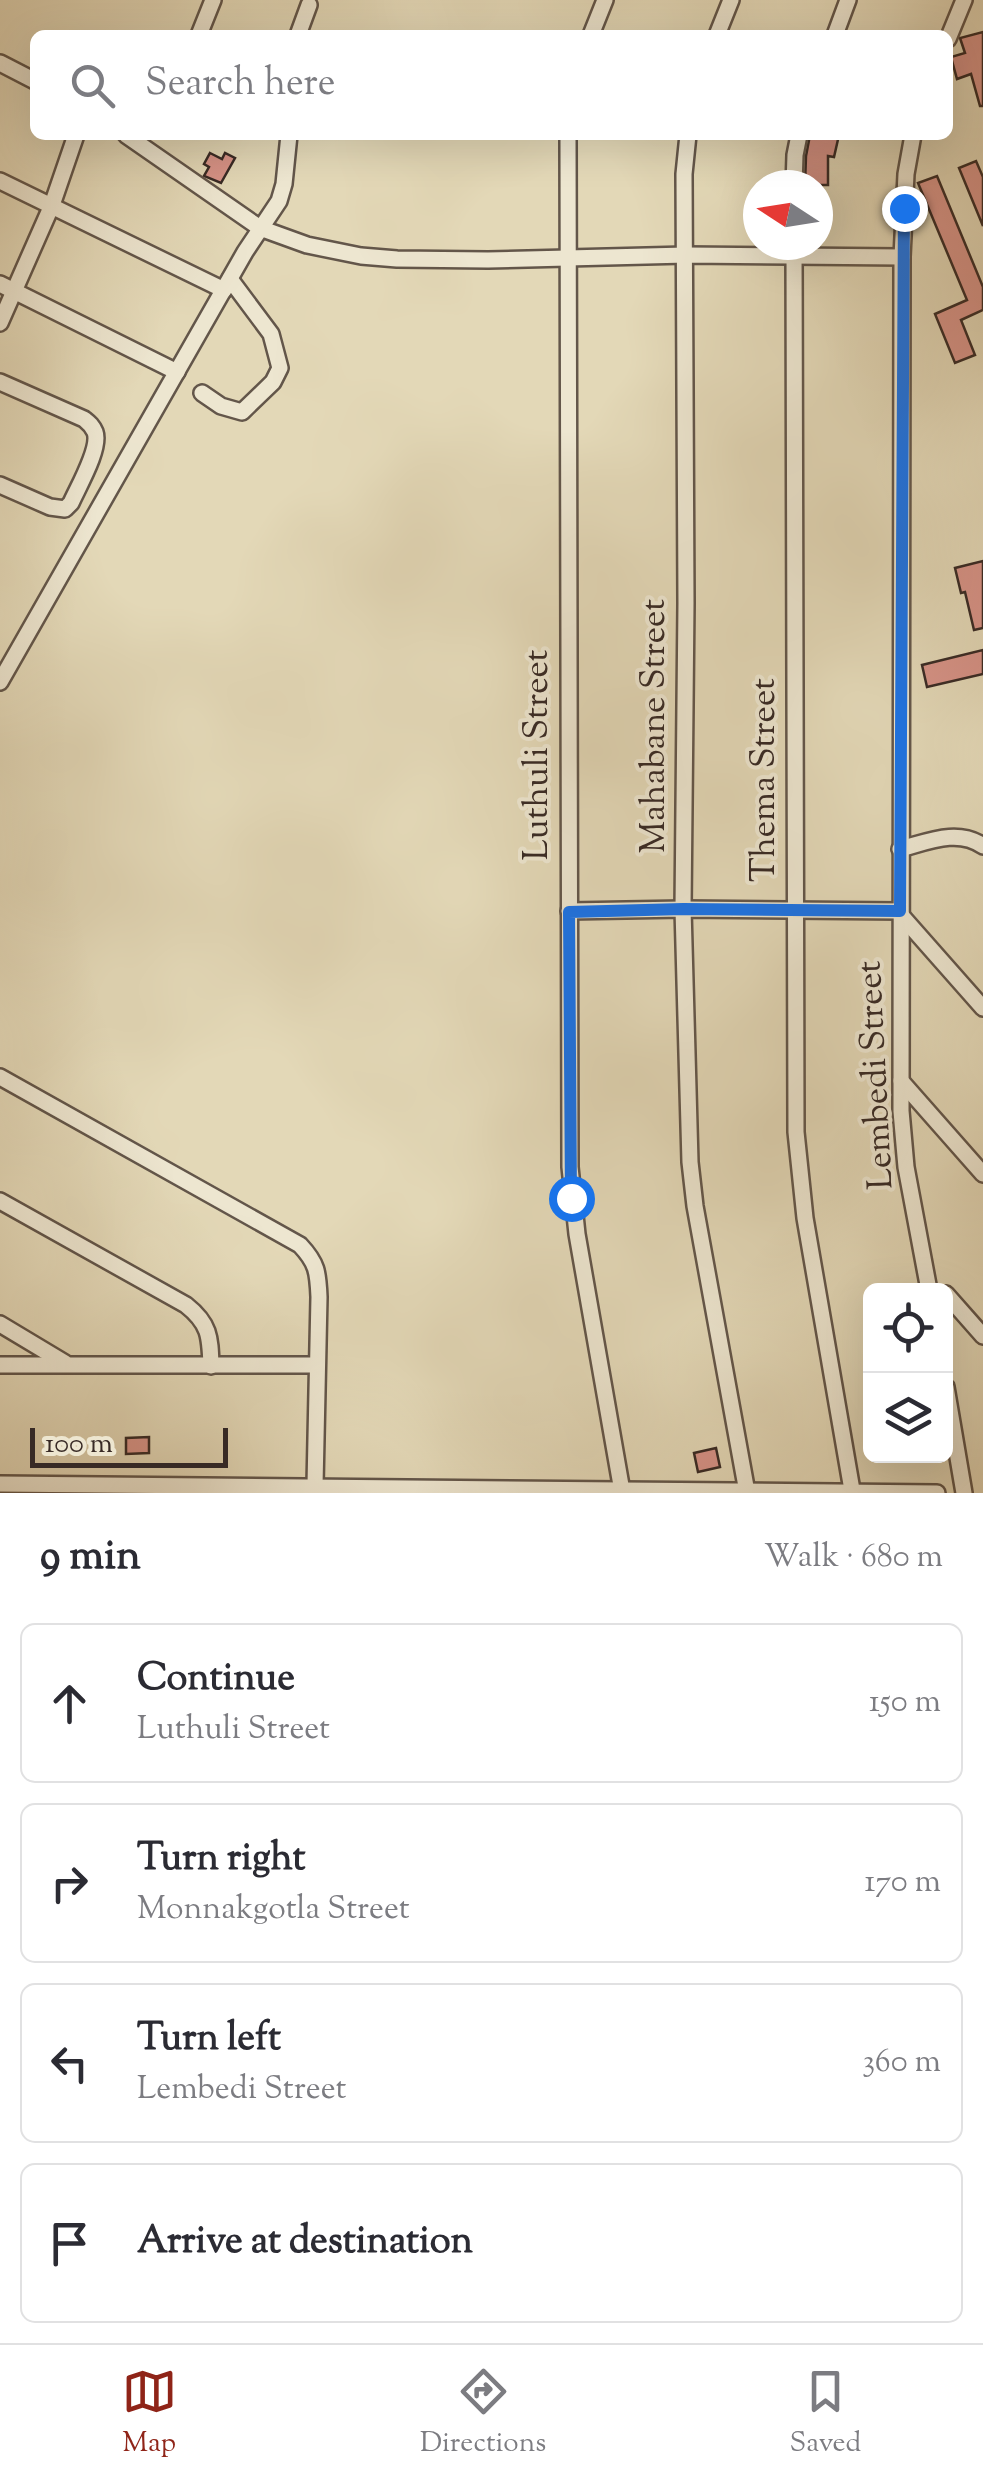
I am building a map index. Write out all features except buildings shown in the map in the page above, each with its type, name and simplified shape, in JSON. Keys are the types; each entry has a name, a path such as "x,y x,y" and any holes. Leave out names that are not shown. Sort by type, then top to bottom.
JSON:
{"street":[{"path":"201,30 213,0"},
{"path":"593,30 604,0"},
{"path":"719,30 731,0"},
{"path":"837,30 848,0"},
{"path":"952,30 964,0"},
{"path":"300,30 309,5"},
{"path":"0,63 30,78"},
{"path":"0,322 6,287 52,205 74,140"},
{"path":"133,140 260,228 307,245 361,256 488,260 743,252"},
{"path":"0,682 227,284 279,201 288,140"},
{"name":"Luthuli Street","path":"568,140 571,1198 622,1491"},
{"name":"Mahabane Street","path":"687,140 684,174 683,909 692,1177 746,1492"},
{"path":"794,170 797,140"},
{"name":"Lembedi Street","path":"912,140 906,174 902,257 901,1081 906,1167 928,1283"},
{"path":"0,181 227,284 272,334 280,368 274,382 242,412 221,406 202,393"},
{"path":"833,253 902,257"},
{"name":"Thema Street","path":"794,260 796,1132 800,1182 852,1490"},
{"path":"6,287 176,372"},
{"path":"0,382 84,419 97,436 83,476 64,508 42,504 0,485"},
{"path":"900,849 958,837 983,846"},
{"path":"569,912 683,909 900,912 983,1008"},
{"path":"0,1077 300,1245 314,1260 318,1277 315,1486"},
{"path":"901,1081 983,1174"},
{"path":"0,1201 186,1305 205,1324 210,1336 211,1366"},
{"path":"926,1271 936,1283"},
{"path":"953,1302 983,1336"},
{"path":"0,1324 70,1366"},
{"path":"0,1365 317,1366"},
{"path":"953,1428 964,1493"},
{"path":"0,1484 937,1493"}],"route":[{"path":"571,1198 569,912 900,911 904,208"}]}
